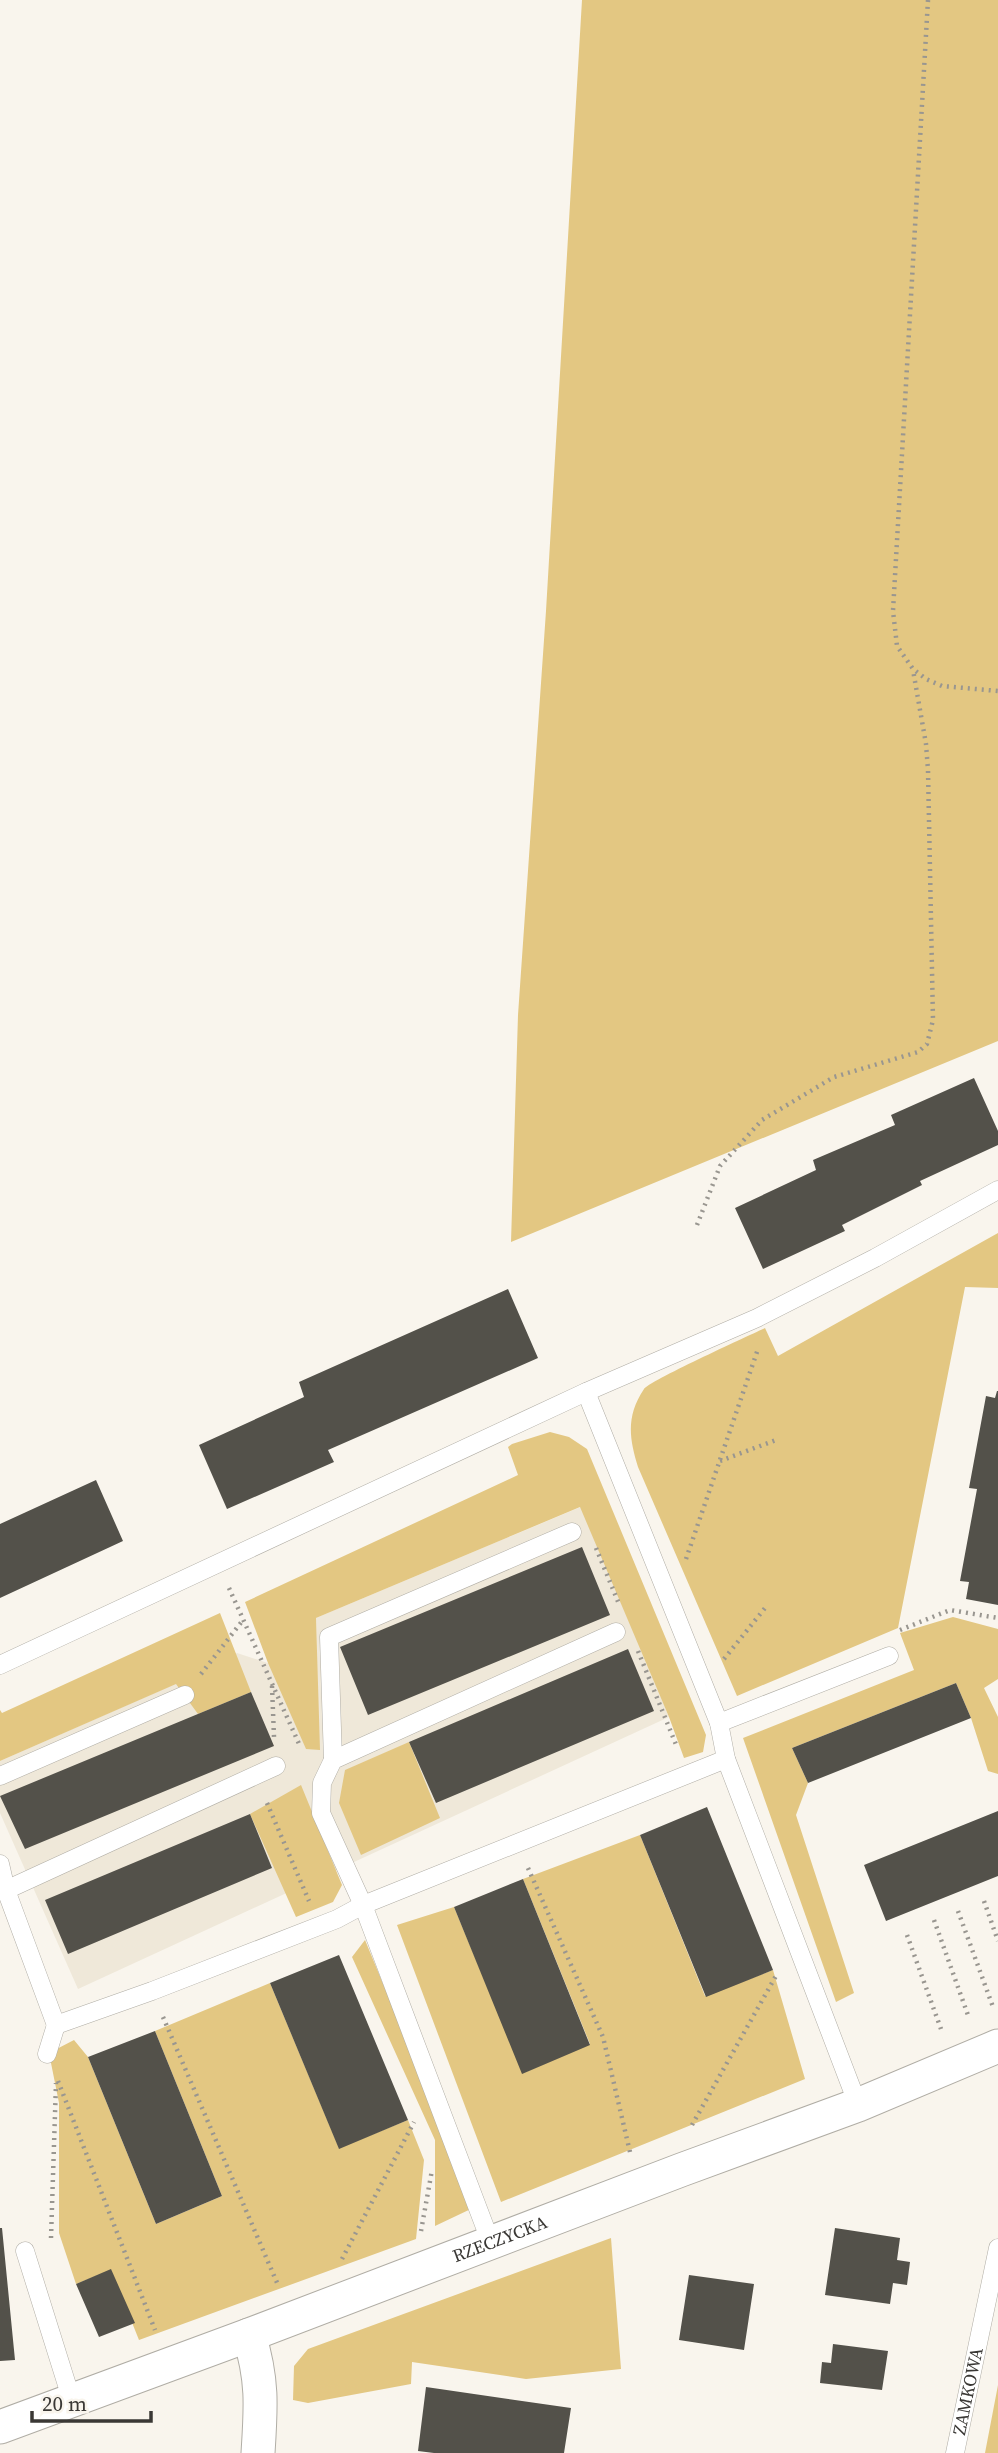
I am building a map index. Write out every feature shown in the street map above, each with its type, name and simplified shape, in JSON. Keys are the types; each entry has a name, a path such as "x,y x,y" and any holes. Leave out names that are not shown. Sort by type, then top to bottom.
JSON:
{"street":[{"name":"RZECZYCKA","path":"0,2427 858,2105 998,2046"},
{"path":"249,2335 258,2365 262,2396 258,2453"}],"lane":[{"path":"0,1665 586,1392 757,1318 875,1258 998,1190"},
{"path":"586,1392 719,1723 726,1759 858,2105"},
{"path":"491,2243 363,1905 321,1813 322,1783 333,1760 329,1637 572,1532"},
{"path":"333,1760 616,1632"},
{"path":"719,1723 889,1656"},
{"path":"0,1776 185,1695"},
{"path":"56,2025 337,1919 363,1905 726,1759"},
{"path":"6,1891 276,1766"},
{"path":"0,1864 6,1891 56,2025 47,2054"},
{"name":"ZAMKOWA","path":"955,2453 998,2248"},
{"path":"25,2251 72,2401"}],"path":[{"path":"928,0 892,611 897,646 913,669 926,679 942,686 998,691"},
{"path":"697,1225 720,1166 762,1120 834,1077 918,1052 927,1044 933,1020 928,770 913,669"},
{"path":"670,1600 763,1334 757,1318"},
{"path":"720,1461 776,1440"},
{"path":"721,1662 765,1608"},
{"path":"863,1665 873,1640 950,1610 998,1618"},
{"path":"185,1695 243,1620 300,1748"},
{"path":"272,1683 276,1766"},
{"path":"255,1775 319,1924"},
{"path":"517,1843 603,2037 630,2154"},
{"path":"984,1900 998,1941"},
{"path":"958,1911 993,2007"},
{"path":"934,1920 969,2018"},
{"path":"907,1935 942,2030"},
{"path":"691,2126 780,1970"},
{"path":"152,1991 282,2296"},
{"path":"50,2249 57,2078 159,2341"},
{"path":"338,2266 414,2122 419,2133"},
{"path":"421,2232 432,2167"}],"shaded area":[{"path":"582,0 998,0 998,1041 511,1242 518,1015 546,611"},
{"path":"998,1233 998,1288 965,1287 898,1628 737,1696 638,1467 631,1427 638,1399 650,1384 765,1328 778,1356"},
{"path":"550,1432 569,1437 587,1449 706,1735 703,1752 684,1758 580,1507 316,1618 320,1750 306,1749 268,1663 245,1602 518,1475 508,1447"},
{"path":"583,1506 669,1717 78,1989 0,1813 0,1761 177,1683 237,1653 317,1679 316,1618"},
{"path":"220,1613 251,1692 198,1714 176,1684 0,1761 0,1710 2,1713"},
{"path":"953,1617 998,1629 998,1679 984,1688 998,1717 998,1774 988,1771 971,1718 956,1683 792,1748 808,1783 796,1815 854,1993 836,2002 743,1738 914,1670 900,1633"},
{"path":"409,1742 440,1818 361,1855 339,1803 345,1770"},
{"path":"301,1785 342,1885 333,1902 296,1917 250,1814"},
{"path":"640,1835 705,1996 773,1970 805,2079 501,2202 397,1925 454,1907 523,2073 590,2044 523,1879"},
{"path":"365,1940 475,2207 435,2226 435,2140 352,1957"},
{"path":"270,1983 339,2148 408,2120 424,2160 416,2239 139,2340 111,2270 76,2284 59,2233 59,2103 49,2053 74,2040 88,2057 156,2224 222,2196 155,2031"},
{"path":"611,2238 621,2369 526,2379 412,2362 411,2384 308,2403 293,2400 294,2366 308,2349"},
{"path":"998,2385 998,2453 985,2453"}],"building":[{"path":"974,1078 998,1131 998,1145 920,1181 922,1185 842,1225 845,1231 763,1269 735,1208 816,1170 813,1160 895,1125 891,1115"},
{"path":"508,1289 538,1358 328,1450 334,1462 227,1509 199,1445 304,1397 299,1382"},
{"path":"997,1391 998,1605 966,1599 969,1582 960,1581 977,1489 969,1488 986,1396 995,1398"},
{"path":"96,1480 123,1541 0,1598 0,1524"},
{"path":"582,1547 610,1615 368,1715 340,1647"},
{"path":"628,1649 654,1711 436,1803 409,1742"},
{"path":"956,1683 971,1718 808,1783 792,1748"},
{"path":"251,1692 274,1746 25,1849 0,1796"},
{"path":"707,1807 773,1970 706,1997 640,1835"},
{"path":"998,1811 998,1876 886,1921 864,1865"},
{"path":"250,1814 272,1868 68,1954 45,1900"},
{"path":"523,1879 590,2045 522,2074 454,1907"},
{"path":"339,1955 408,2120 339,2149 270,1983"},
{"path":"155,2031 222,2196 156,2224 88,2057"},
{"path":"0,2228 15,2360 0,2361"},
{"path":"835,2228 900,2238 897,2260 910,2262 907,2285 893,2283 890,2304 825,2295"},
{"path":"111,2269 135,2323 99,2337 76,2284"},
{"path":"689,2275 754,2284 744,2350 679,2340"},
{"path":"833,2344 888,2351 882,2390 820,2383 822,2362 831,2363"},
{"path":"426,2387 571,2408 564,2453 418,2451"}]}
